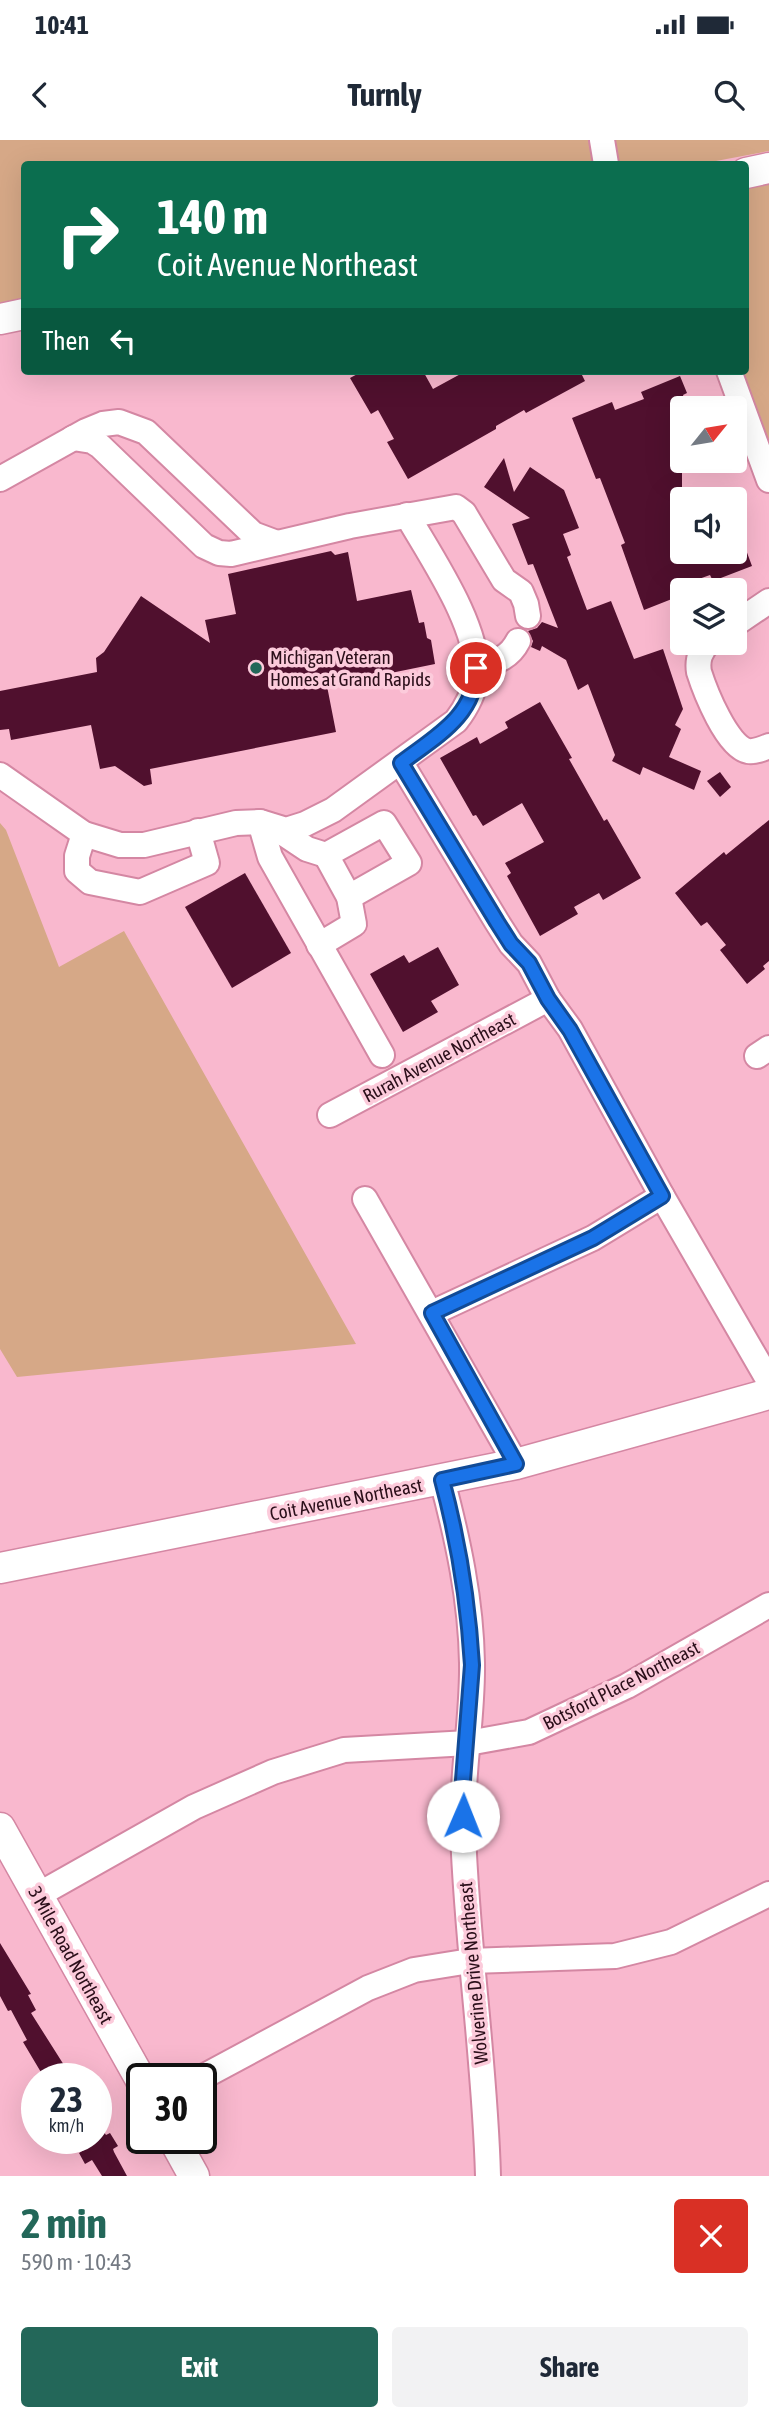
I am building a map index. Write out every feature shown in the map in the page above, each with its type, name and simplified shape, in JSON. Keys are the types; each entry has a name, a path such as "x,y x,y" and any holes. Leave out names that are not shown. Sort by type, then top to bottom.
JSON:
{"main road":[{"path":"749,172 769,168"},
{"path":"0,319 21,315"},
{"name":"Coit Avenue Northeast","path":"0,1568 516,1464 769,1394"},
{"name":"3 Mile Road Northeast","path":"0,1828 131,2063"},
{"path":"182,2154 194,2176"}],"street":[{"path":"602,140 606,161"},
{"path":"730,375 769,480"},
{"path":"0,479 95,427 119,422 146,432 253,534 277,543"},
{"path":"73,438 92,441 100,446 211,551 232,554 451,506 459,508 504,580 521,592 528,616"},
{"path":"0,775 84,834 120,845 133,846 236,823 294,828 318,818 447,729 462,714 474,687 476,668 461,610 407,515"},
{"path":"747,616 769,601"},
{"path":"476,668 503,659 514,650 518,641"},
{"path":"701,655 699,672 732,740 745,750 756,751 769,746"},
{"path":"401,763 497,922 511,944 529,963 548,999 570,1030 769,1381"},
{"path":"327,855 384,823 409,863 349,897"},
{"path":"269,825 307,849 327,855 349,897 354,924 319,945"},
{"path":"269,825 270,857 382,1055"},
{"path":"84,834 76,856 77,871 90,882 140,892 207,863 198,831"},
{"name":"Rurah Avenue Northeast","path":"330,1115 548,999"},
{"path":"432,1313 593,1238 662,1196"},
{"path":"365,1199 516,1464"},
{"name":"Wolverine Drive Northeast","path":"442,1480 456,1532 468,1601 472,1665 462,1793 470,1961 488,2176"},
{"name":"Botsford Place Northeast","path":"38,1895 194,1807 273,1772 344,1750 468,1743 529,1732 627,1686 769,1605"},
{"path":"217,2069 368,1988 414,1970 470,1961 615,1956 671,1942 769,1894"}],"shaded area":[{"path":"0,140 769,140 769,151 716,161 21,161 21,299 0,303"},
{"path":"769,176 769,448 742,375 749,375 749,188 766,183"},
{"path":"0,823 6,830 59,967 124,931 356,1344 17,1377 0,1349"}],"building":[{"path":"356,375 425,375 433,389 459,375 582,375 585,381 526,413 524,410 408,479 387,442 394,439 378,410 371,414 350,378"},
{"path":"680,376 687,393 683,396 670,396 670,473 682,473 682,487 670,487 670,564 747,564 747,553 752,566 721,578 712,578 710,575 702,578 670,578 670,600 644,610 621,545 625,543 600,478 596,479 572,418 612,402 615,410 644,399 641,392"},
{"path":"504,458 514,492 530,467 564,490 579,528 563,534 571,555 567,557 587,610 611,601 634,659 663,649 683,709 675,725 681,729 669,757 701,771 694,790 643,767 640,775 612,761 615,755 588,684 578,690 566,660 542,646 540,651 531,647 533,641 528,631 537,628 542,622 558,628 533,564 528,565 512,524 530,518 484,487"},
{"name":"Michigan Veteran Homes at Grand Rapids","path":"331,551 335,555 348,552 357,601 411,590 419,623 424,622 427,638 431,640 435,664 327,686 336,732 150,769 152,784 144,786 115,766 100,769 91,725 11,740 9,729 0,730 0,691 97,672 96,658 104,652 141,596 210,643 205,620 236,614 228,574"},
{"path":"540,702 604,821 607,819 641,878 603,900 599,893 574,907 578,914 540,936 507,876 511,873 505,863 544,842 522,803 483,826 476,815 473,816 440,758 477,737 480,744 508,728 505,722"},
{"path":"720,772 731,787 720,797 707,781"},
{"path":"769,820 769,961 763,966 765,969 747,984 720,950 726,945 707,922 701,926 675,893 724,852 726,855"},
{"path":"245,873 291,953 232,988 185,907"},
{"path":"438,947 459,985 431,1001 438,1012 403,1032 370,974 404,955 409,963"},
{"path":"0,1943 31,1994 28,1995 36,2010 31,2013 63,2063 35,2063 23,2042 27,2040 0,1996"},
{"path":"112,2136 118,2146 113,2149 127,2176 102,2176 92,2160 85,2164 80,2154 112,2154"}],"place":[{"name":"Michigan Veteran Homes at Grand Rapids","path":"256,668"}],"route":[{"path":"463,1816 471,1643 468,1601 456,1532 442,1480 516,1464 432,1313 593,1238 662,1196 570,1030 548,999 529,963 511,944 497,922 401,763 447,729 462,714 474,687 476,668"}]}
